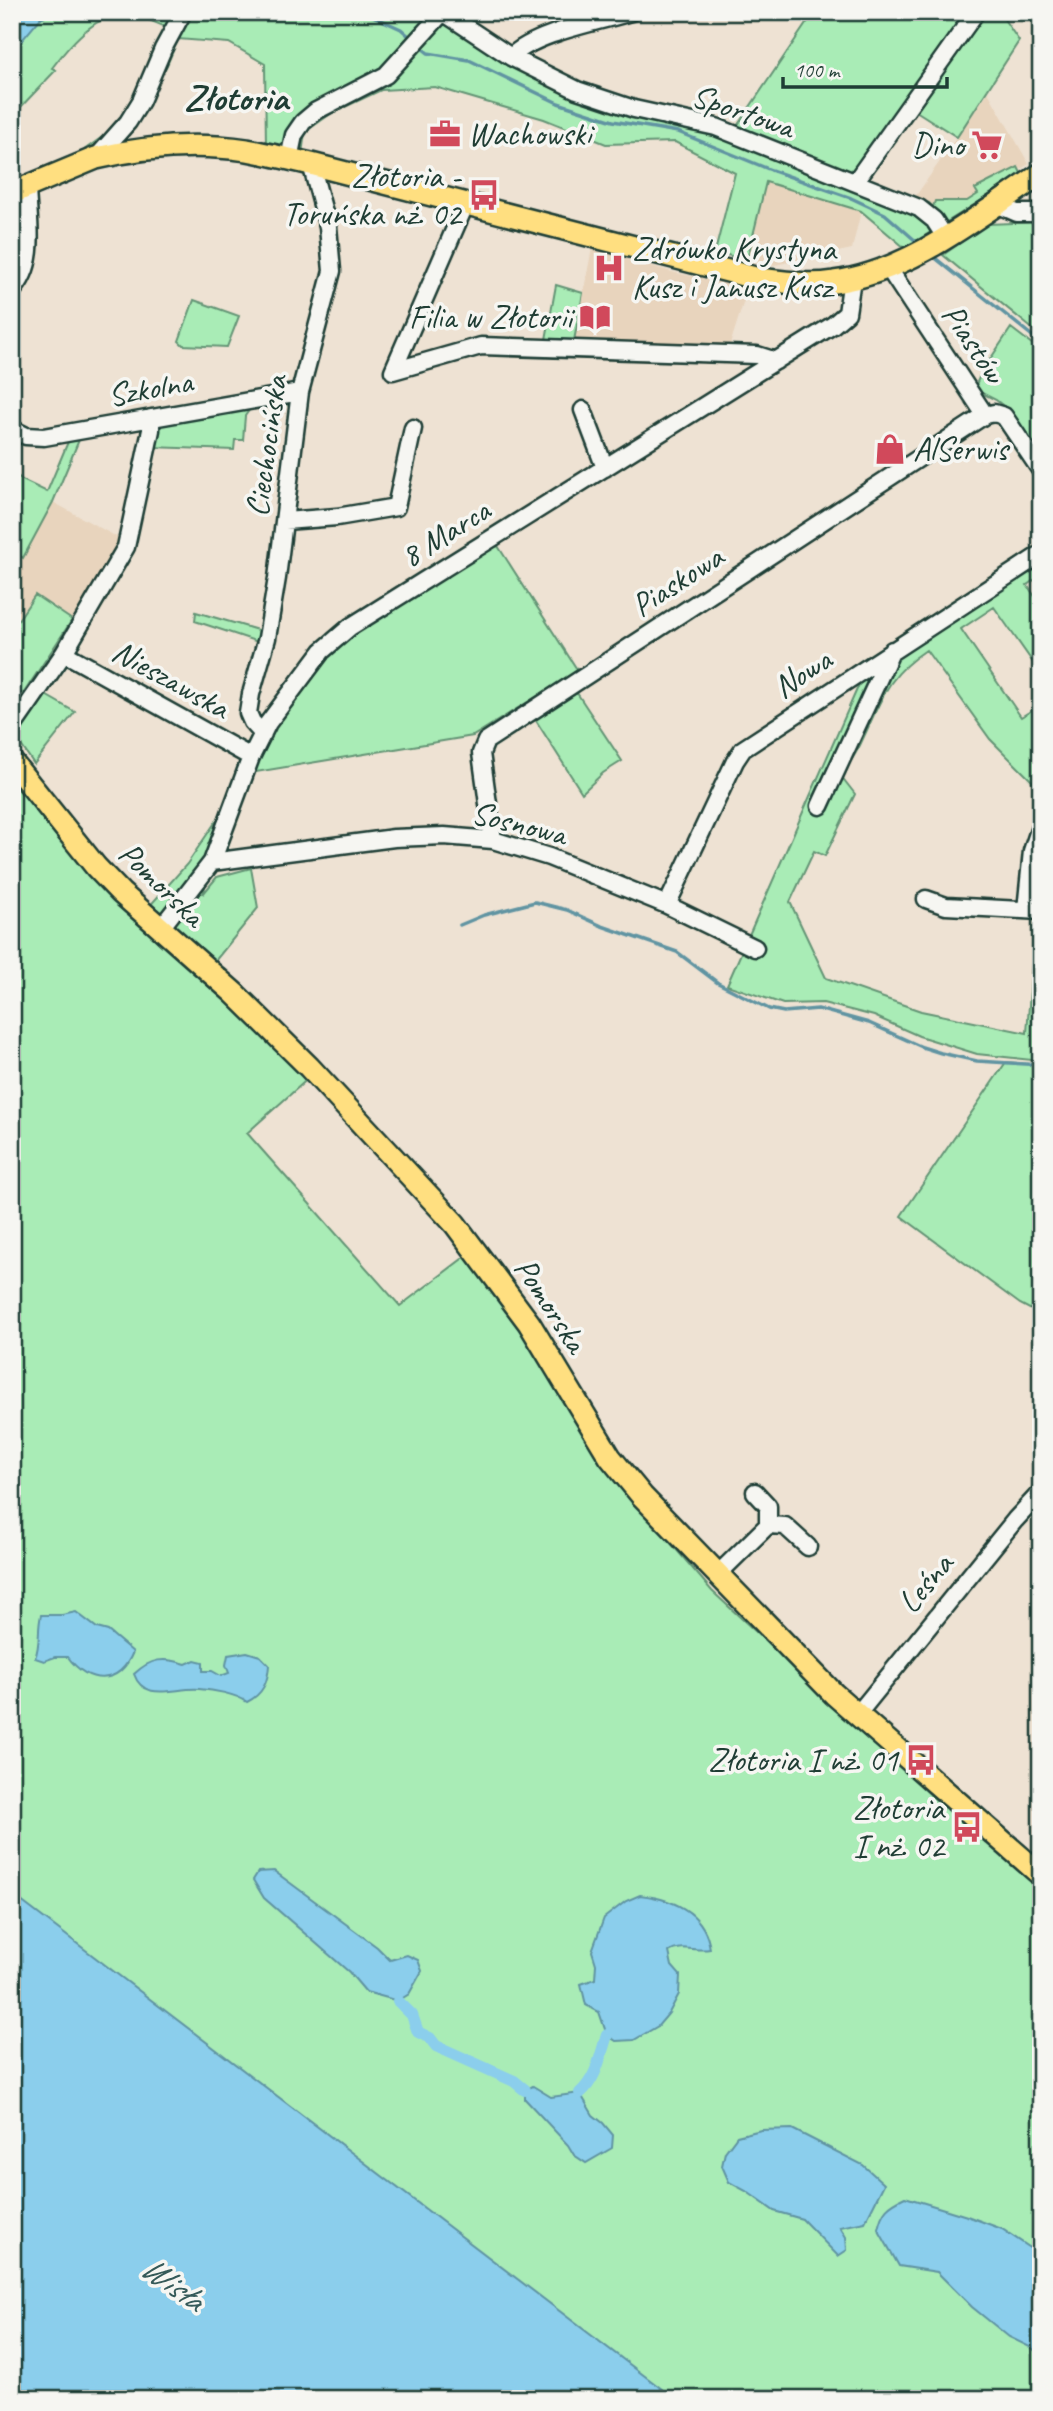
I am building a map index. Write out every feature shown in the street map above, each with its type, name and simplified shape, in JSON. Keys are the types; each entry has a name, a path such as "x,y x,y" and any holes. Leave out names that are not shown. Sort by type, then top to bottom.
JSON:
{"main road":[{"path":"20,190 96,158 165,147 245,150 311,164 759,279 807,284 852,279 889,268 945,237 1041,174"},
{"name":"Pomorska","path":"12,762 96,867 160,929 234,993 309,1068 455,1224 514,1301 610,1457 642,1496 857,1715 1041,1875"}],"street":[{"path":"96,158 128,122 141,101 163,49 183,12"},
{"path":"289,159 294,135 303,122 316,111 386,75 443,12"},
{"name":"Sportowa","path":"443,12 463,17 511,57 577,90 634,109 716,127 775,153 855,182 919,208 934,220 945,237"},
{"path":"511,57 521,47 547,36 631,12"},
{"path":"855,182 976,12"},
{"name":"Ciechocińska","path":"262,734 251,722 248,713 267,638 285,520 300,392 332,271 328,228 311,164"},
{"path":"12,291 26,273 28,259 20,190"},
{"path":"466,203 393,371 481,346 757,355 776,361"},
{"path":"996,204 1017,213 1041,213"},
{"name":"Piastów","path":"889,268 985,415 994,412 1004,416 1041,471"},
{"name":"8 Marca","path":"160,929 212,862 262,734 295,686 323,652 350,627 844,317 849,306 852,279"},
{"name":"Szkolna","path":"12,429 26,436 44,437 300,392"},
{"path":"583,410 605,468"},
{"name":"Piaskowa","path":"493,840 481,753 486,741 985,415"},
{"path":"12,728 64,653 126,547 151,430 151,418"},
{"path":"285,520 337,517 396,508 413,428"},
{"name":"Nowa","path":"667,905 743,749 1041,554"},
{"path":"820,806 892,650"},
{"name":"Nieszawska","path":"64,653 251,757"},
{"path":"926,899 946,906 1034,910 1032,851 1041,824"},
{"name":"Sosnowa","path":"212,862 394,838 444,836 493,840 549,858 667,905 755,948"},
{"path":"718,1576 768,1525 768,1506 755,1492"},
{"name":"Leśna","path":"857,1715 1041,1492"},
{"path":"768,1525 785,1526 808,1547"}],"shaded area":[{"path":"988,92 1029,164 941,220 929,203 913,200"},
{"path":"766,181 861,211 852,249 770,266 747,260"},
{"path":"592,248 672,272 748,288 728,351 573,346"},
{"path":"53,502 124,541 12,726 12,550 23,558"}],"green space":[{"path":"12,12 418,12 444,18 519,56 607,94 644,103 729,138 814,12 999,12 1019,41 957,137 916,111 863,184 929,203 933,207 935,201 967,201 978,194 975,189 1018,167 1022,175 905,248 861,211 766,182 747,260 715,252 735,173 675,142 606,144 544,119 435,87 381,90 332,113 305,132 302,154 266,147 265,64 229,43 178,39 167,65 121,145 87,148 120,124 166,27 135,15 122,14 98,22 77,38 52,68 56,70 17,111 12,112"},
{"path":"1041,222 1041,336 943,255 987,224"},
{"path":"556,285 583,293 573,346 545,345"},
{"path":"194,300 239,316 227,347 183,345 179,341"},
{"path":"1011,328 1041,351 1041,457 1012,413 996,400 974,389 981,373"},
{"path":"294,399 292,410 286,403 250,409 245,416 243,440 235,440 234,450 152,447 139,512 135,512 132,543 101,603 42,693 75,712 34,764 12,732 12,726 124,541 148,424 160,423 161,419"},
{"path":"81,435 53,502 23,558 12,550 12,471 22,480 47,492 70,437"},
{"path":"498,546 578,671 473,736 250,773 272,721 337,645 487,550"},
{"path":"1034,567 1040,576 1027,585 1041,605 1041,674 994,607 961,629 1021,717 1034,709 1041,722 1041,790 990,739 926,650 901,670 886,691 859,747 841,776 855,794 825,856 814,851 790,902 826,978 921,1011 1027,1033 1035,922 1041,922 1041,1061 977,1054 919,1036 874,1016 823,1003 783,1004 727,985 861,680"},
{"path":"35,595 72,620 23,694 12,687 12,629"},
{"path":"196,612 261,631 258,642 195,621"},
{"path":"577,693 622,761 603,773 582,793 535,719"},
{"path":"12,780 60,841 159,943 311,1076 247,1133 400,1306 466,1256 526,1339 613,1476 712,1591 936,1800 1041,1889 1041,2399 237,2399 12,2229"},
{"path":"229,802 203,894 217,877 251,868 258,908 215,961 146,910 187,864"},
{"path":"1006,1062 1041,1065 1041,1315 1020,1304 901,1216"}],"water":[{"path":"12,12 46,12 12,52"},
{"path":"76,1612 97,1628 108,1631 133,1652 120,1671 112,1676 94,1677 85,1673 68,1657 55,1657 44,1661 35,1658 41,1615"},
{"path":"247,1652 260,1656 269,1665 264,1687 247,1702 217,1691 153,1691 139,1683 134,1674 158,1660 186,1664 195,1660 203,1662 203,1671 212,1671 221,1676 229,1673 226,1665 228,1655"},
{"path":"274,1871 377,1947 390,1960 407,1955 418,1960 422,1971 409,1994 398,2001 366,1992 349,1972 264,1898 253,1880 258,1872"},
{"name":"Wisła","path":"12,1894 675,2399 12,2399"},
{"path":"640,1895 664,1900 686,1910 702,1926 710,1949 678,1949 669,1952 672,1966 680,1975 679,1994 669,2013 658,2026 634,2040 616,2041 607,2035 599,2012 586,2005 581,1984 595,1979 596,1964 592,1951 604,1918 626,1901"},
{"path":"533,2086 551,2097 580,2093 593,2115 613,2135 612,2148 586,2163 574,2155 525,2099 525,2090"},
{"path":"792,2129 863,2165 884,2184 865,2222 840,2227 846,2237 847,2250 838,2256 802,2219 774,2211 729,2182 722,2166 725,2152 737,2136 761,2130"},
{"path":"905,2197 1002,2229 1041,2255 1041,2356 1032,2348 1009,2337 972,2307 937,2272 899,2266 878,2229 887,2209"}],"waterway":[{"path":"41,17 52,12"},
{"path":"364,12 401,29 410,37"},
{"path":"423,49 428,53 469,60 558,103 613,121 678,132 771,170 851,198 885,214 917,242"},
{"path":"934,257 1041,343"},
{"path":"460,925 484,915 535,902 567,910 602,926 677,952 718,983 769,1009 784,1012 818,1009 869,1023 941,1053 977,1061 1041,1065"},
{"path":"398,2001 412,2015 418,2032 430,2038 436,2046 514,2081 525,2090"},
{"path":"580,2093 594,2074 607,2035"}],"place":[{"name":"Wachowski","path":"445,134"},
{"name":"Dino","path":"987,145"},
{"name":"Złotoria - Toruńska nż. 02","path":"484,195"},
{"name":"Zdrówko Krystyna Kusz i Janusz Kusz","path":"609,268"},
{"name":"Filia w Złotorii","path":"595,317"},
{"name":"AlSerwis","path":"890,449"},
{"name":"Złotoria I nż. 01","path":"921,1760"},
{"name":"Złotoria I nż. 02","path":"967,1827"}],"district":[{"name":"Złotoria","path":"236,97"}]}
